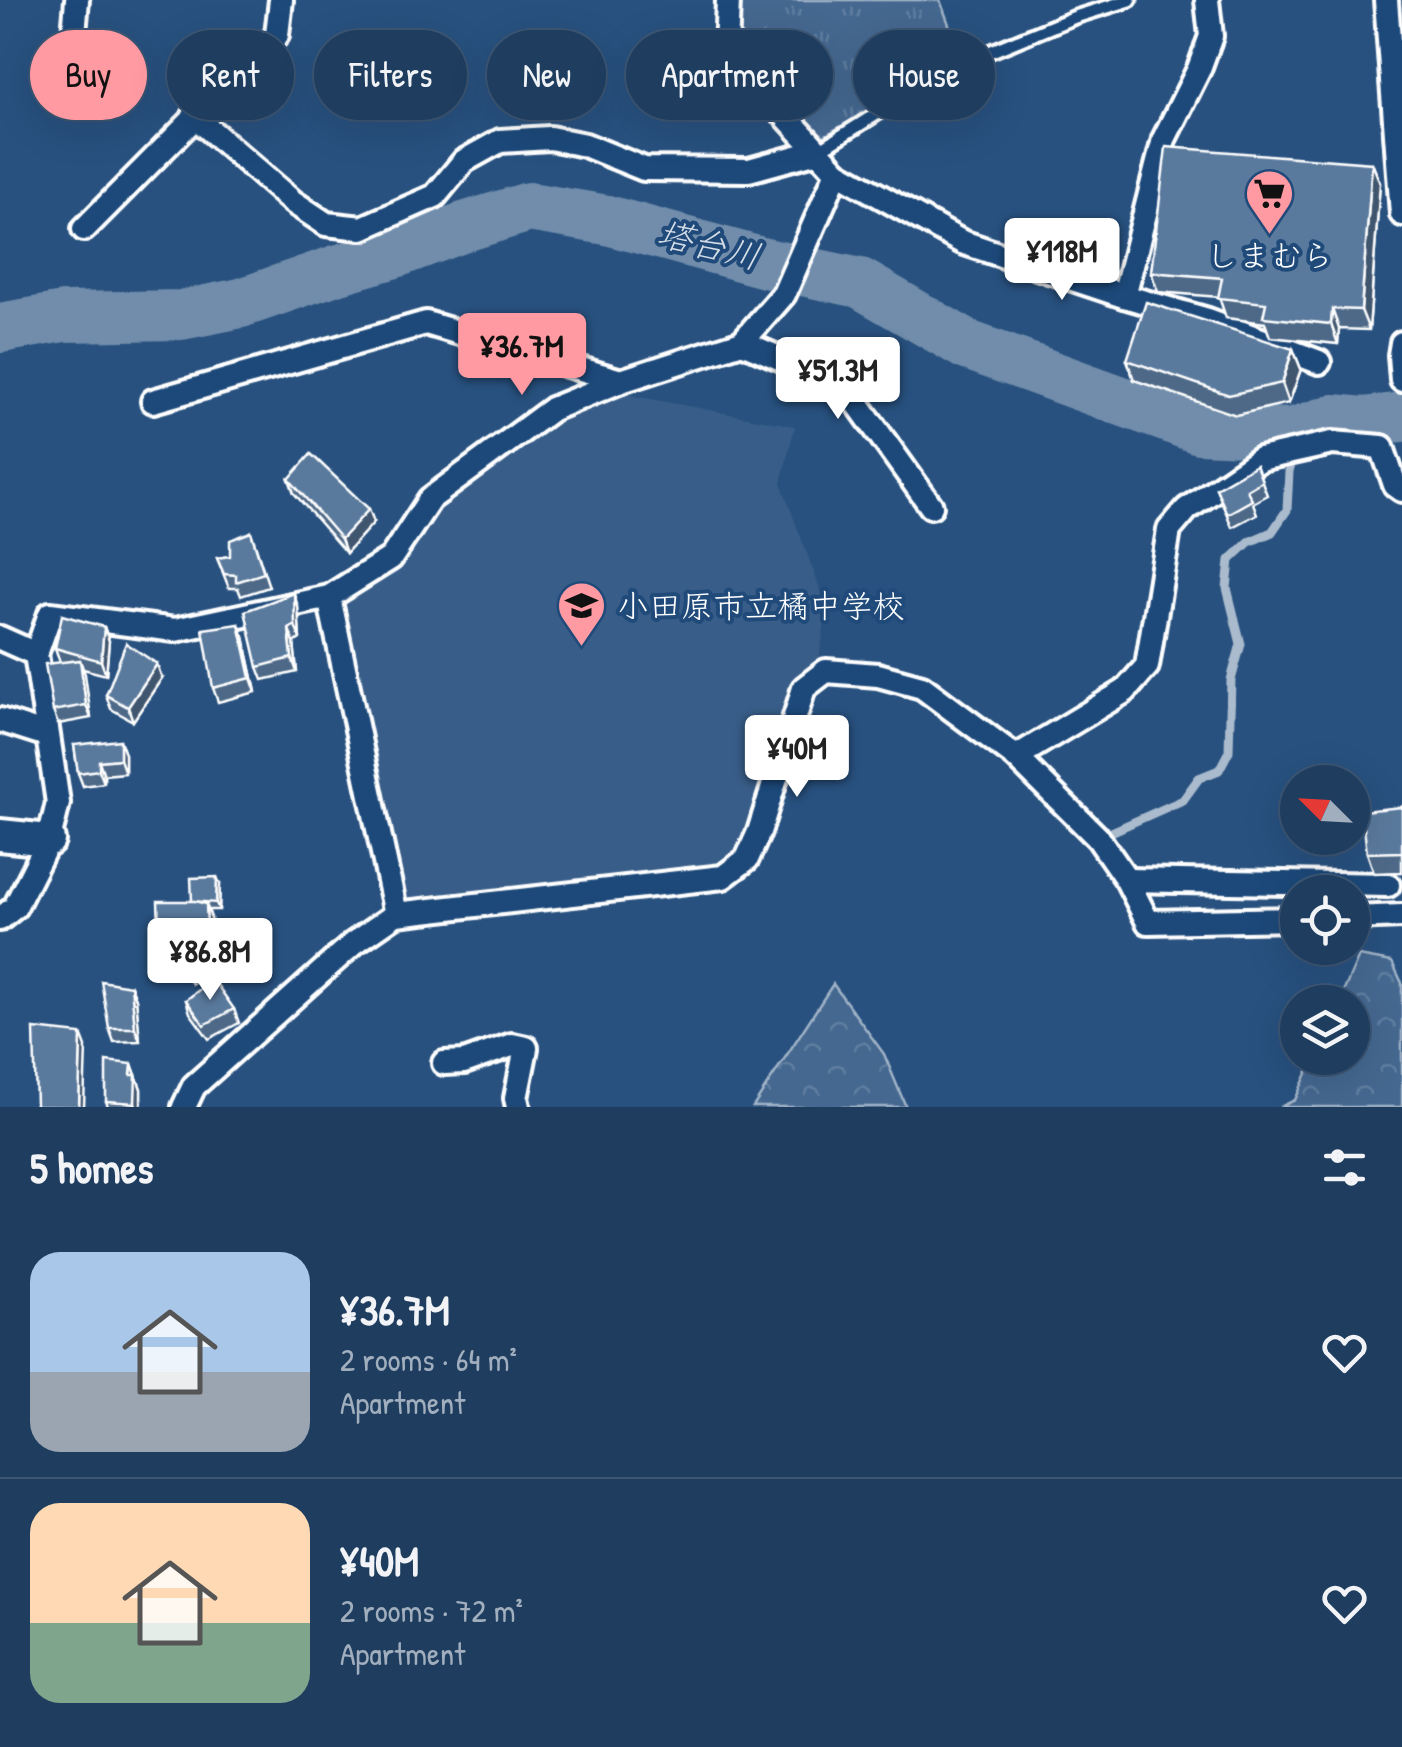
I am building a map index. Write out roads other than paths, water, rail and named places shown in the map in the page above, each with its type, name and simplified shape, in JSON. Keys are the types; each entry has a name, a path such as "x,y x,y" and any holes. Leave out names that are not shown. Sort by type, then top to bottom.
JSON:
{"street":[{"path":"74,30 77,0"},
{"path":"278,30 281,0"},
{"path":"728,0 726,51 837,172 962,242 1208,320 1319,362"},
{"path":"1124,296 1164,139 1211,36 1206,0"},
{"path":"1386,0 1402,214"},
{"path":"84,229 190,120"},
{"path":"199,120 293,202 326,224 362,228 434,196 464,161 500,141 550,138 585,144 644,169 749,170 818,152"},
{"path":"0,918 15,907 49,840 58,803 36,654 50,614 175,630 329,597 391,558 430,499 552,409 620,380 742,342 784,294 837,172"},
{"path":"153,401 426,323 620,380"},
{"path":"742,342 845,386 931,506"},
{"path":"1402,343 1402,380"},
{"path":"1016,757 1125,691 1147,666 1169,530 1187,509 1260,459 1332,443 1382,447 1395,485 1402,490"},
{"path":"329,597 396,914"},
{"path":"0,638 36,654"},
{"path":"184,1107 194,1086 354,943 396,914 723,876 747,859 760,832 804,688 826,671 878,675 922,688 1016,757 1098,838 1127,880 1148,922 1280,919"},
{"path":"0,720 47,735"},
{"path":"0,836 49,840"},
{"path":"1127,880 1388,885"},
{"path":"1370,917 1402,916"},
{"path":"444,1063 464,1062 512,1045 526,1048 516,1098 518,1107"}],"lane":[{"path":"818,152 897,101 982,55 1130,0"}],"waterway":[{"name":"塔台川","path":"0,328 64,317 181,315 241,303 529,207 607,220 765,263 860,283 967,345 1199,429 1291,433 1334,419 1364,422 1402,417"},
{"path":"1100,837 1183,800 1199,778 1219,770 1229,751 1231,680 1241,644 1227,588 1230,560 1249,542 1272,532 1287,510 1291,433"}],"place":[{"name":"しまむら","path":"1270,236"},
{"name":"小田原市立橘中学校","path":"582,648"}]}
